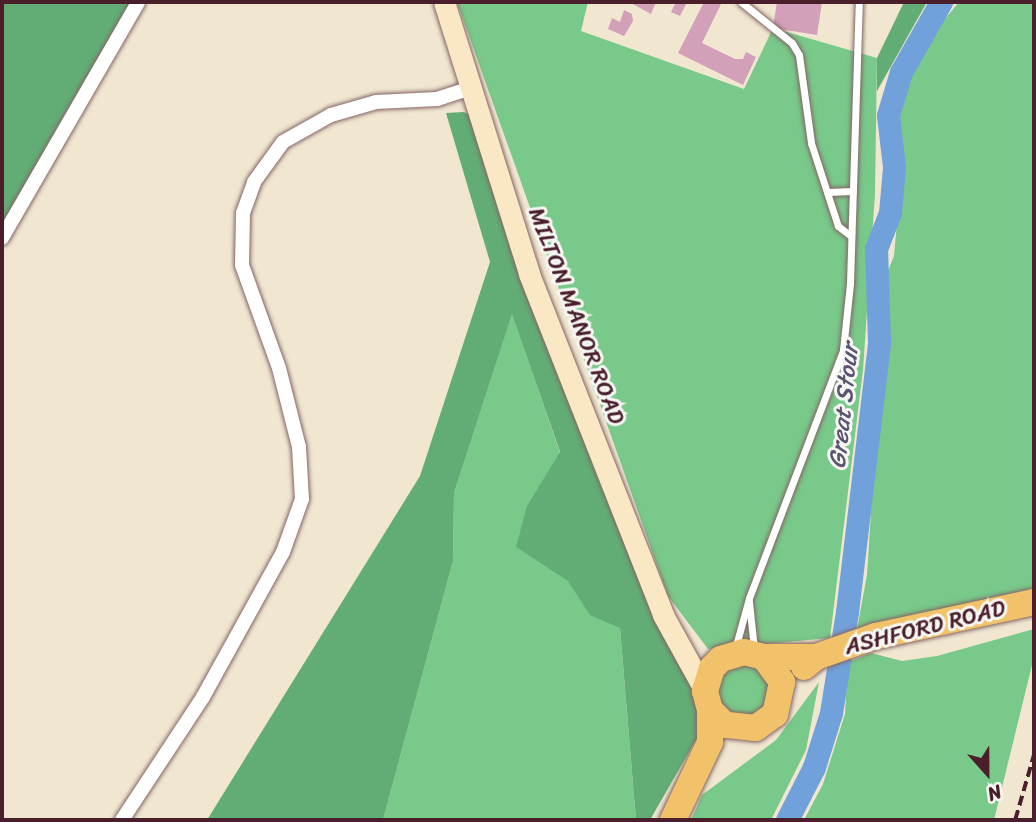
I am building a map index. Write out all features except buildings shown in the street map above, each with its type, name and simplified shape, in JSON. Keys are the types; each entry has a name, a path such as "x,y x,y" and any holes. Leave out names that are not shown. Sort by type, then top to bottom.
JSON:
{"highway":[{"name":"ASHFORD ROAD","path":"743,655 821,654 856,643 1034,602"},
{"name":"ASHFORD ROAD","path":"783,692 821,654"},
{"path":"673,820 710,741 707,701 712,668 743,655 778,672 783,692 775,714 710,764 690,788"},
{"path":"707,701 725,725 756,728"}],"street":[{"path":"2,238 138,2"},
{"name":"MILTON MANOR ROAD","path":"444,2 529,274 677,641 707,701"},
{"path":"122,820 203,697 284,552 302,499 299,447 276,359 242,265 242,221 254,182 284,142 331,115 376,102 437,99 471,88"},
{"path":"677,641 708,658 743,655"}],"lane":[{"path":"741,2 792,43 800,55 807,87 805,121 838,226 851,236"},
{"path":"743,655 748,598 843,350 851,236 859,2"},
{"path":"827,192 853,191"},
{"path":"743,655 748,598"}],"green space":[{"path":"2,2 132,2 2,228"},
{"path":"457,2 588,2 581,31 744,89 773,28 877,58 875,194 863,370 830,638 708,649 668,596"},
{"path":"904,2 927,2 877,91 877,58"},
{"path":"959,2 1034,2 1034,588 857,629 867,575 886,276 894,256 901,177 896,123 900,92 916,70 925,43"},
{"path":"463,112 473,115 697,688 700,733 650,820 636,820 620,628 590,615 568,581 516,547 527,506 560,452 512,314 454,493 453,561 383,820 207,820 420,476 490,262 446,113"},
{"path":"512,313 620,628 636,820 383,820 453,561 454,493"},
{"path":"1034,629 1034,657 994,820 804,820 823,784 845,714 848,662 871,653 902,661 937,656"},
{"path":"744,664 754,666 762,672 768,680 768,700 762,708 754,714 744,716 734,714 726,708 720,700 718,690 720,680 726,672 734,666"},
{"path":"819,682 806,750 771,820 691,820 702,795 776,740"}],"waterway":[{"name":"Great Stour","path":"787,820 814,767 831,713 847,612 879,342 876,249 890,213 894,167 888,115 901,72 941,2"}],"railway":[{"path":"1015,820 1034,754"}]}
